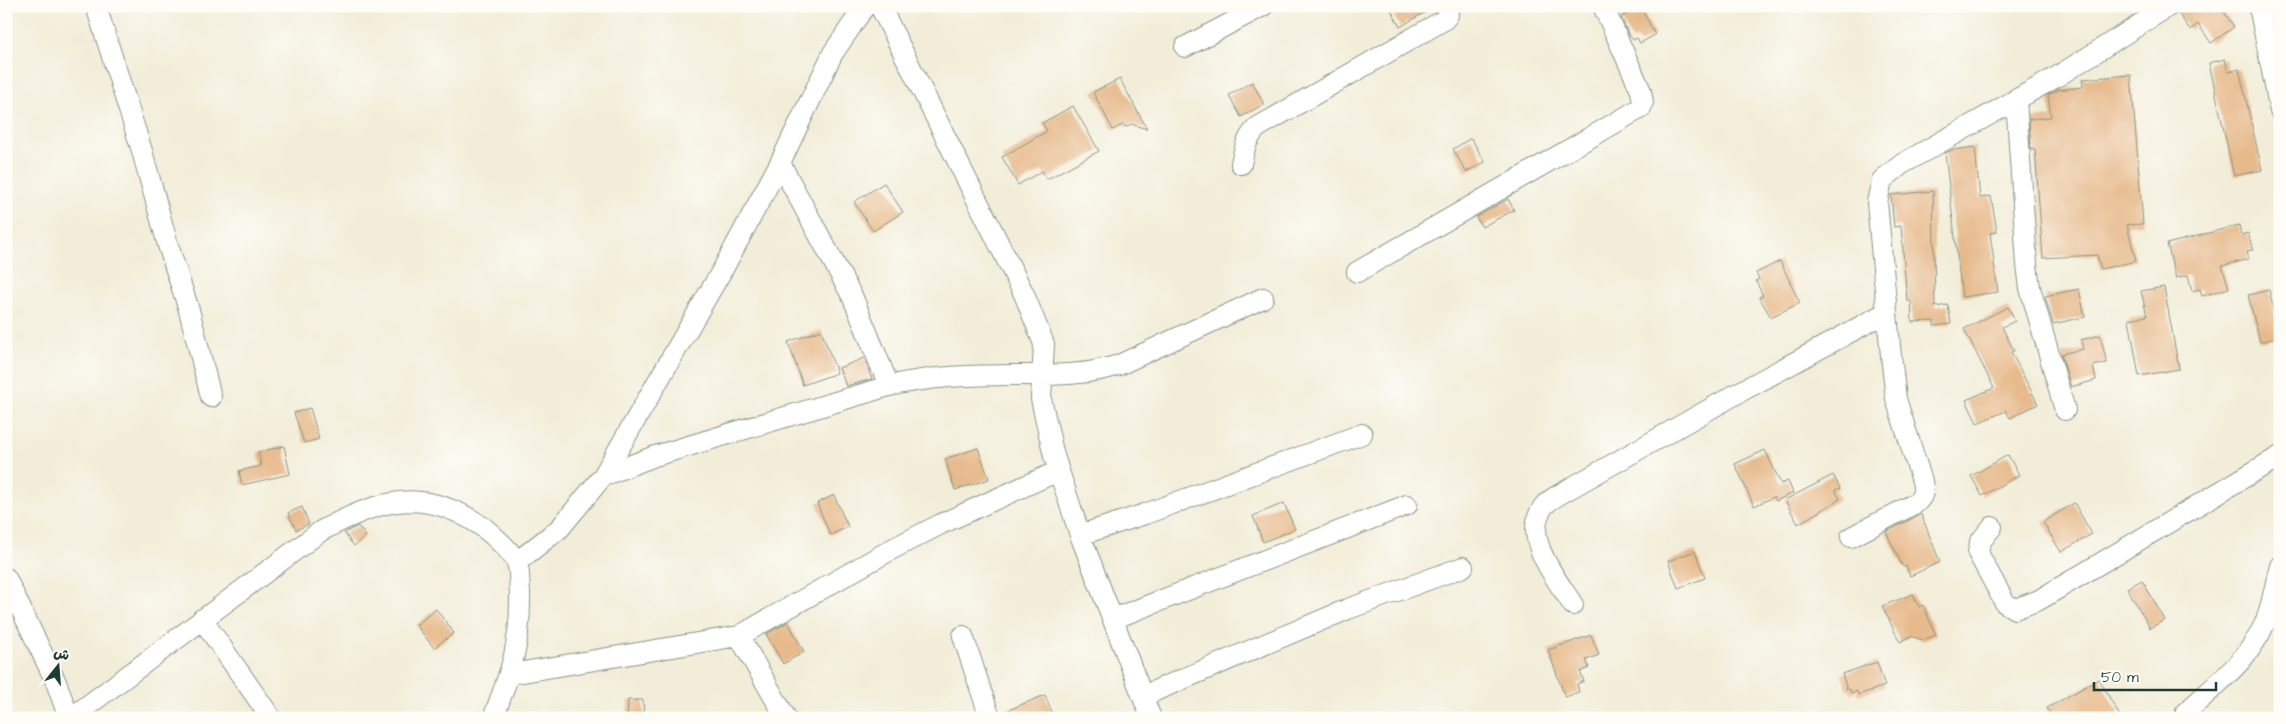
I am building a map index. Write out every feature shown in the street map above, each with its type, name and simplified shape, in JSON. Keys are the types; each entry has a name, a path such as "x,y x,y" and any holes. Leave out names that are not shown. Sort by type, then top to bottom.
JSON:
{"street":[{"path":"96,6 142,151 168,245 189,310 212,397"},
{"path":"517,562 560,528 604,476 724,267 780,163 833,53 865,6"},
{"path":"880,6 1024,294 1044,344 1041,399 1058,471 1080,535 1151,718"},
{"path":"1185,48 1263,6"},
{"path":"1240,164 1246,143 1251,133 1258,127 1444,20 1449,11 1447,6"},
{"path":"1357,272 1641,108 1643,102 1641,91 1604,6"},
{"path":"1851,537 1916,503 1922,498 1924,492 1896,399 1877,202 1882,180 1902,164 2016,99 2169,6"},
{"path":"2259,6 2280,111"},
{"path":"2016,99 2030,288 2065,410"},
{"path":"780,163 853,298 889,386"},
{"path":"604,476 664,454 914,380 1043,376 1096,372 1119,365 1263,298"},
{"path":"1573,605 1539,548 1536,530 1543,506 1713,407 1887,312"},
{"path":"1080,535 1145,514 1362,434"},
{"path":"1992,527 1980,542 1978,553 2005,603 2015,609 2024,607 2039,600 2280,456"},
{"path":"511,674 739,636 870,560 925,532 1058,471"},
{"path":"6,578 48,665 70,718 321,531 346,518 377,506 409,500 440,504 468,517 492,534 517,562 520,624 511,674 493,718"},
{"path":"1113,619 1408,505"},
{"path":"2186,712 2236,666 2257,638 2269,613 2280,566"},
{"path":"1143,696 1348,609 1463,567"},
{"path":"202,619 271,718"},
{"path":"739,636 786,718"},
{"path":"963,636 990,718"}],"building":[{"path":"1389,6 1435,6 1400,27"},
{"path":"2181,6 2220,6 2234,27 2211,43 2198,24 2190,30 2178,13"},
{"path":"1641,7 1655,35 1640,43 1637,38 1633,40 1629,35 1621,17"},
{"path":"2225,59 2228,72 2239,69 2262,170 2234,176 2209,63"},
{"path":"2131,75 2143,224 2127,225 2136,261 2101,269 2097,255 2043,258 2035,149 2031,150 2029,119 2051,117 2048,95 2058,90 2083,87 2082,79"},
{"path":"1120,79 1147,129 1131,124 1127,127 1122,125 1113,130 1093,92"},
{"path":"1252,82 1264,104 1241,117 1229,95"},
{"path":"1073,106 1099,151 1047,179 1042,171 1018,185 1002,157 1047,131 1042,123"},
{"path":"1471,138 1485,162 1466,172 1453,149"},
{"path":"1975,147 1980,198 1991,196 1997,232 1990,233 1998,292 1962,297 1945,153 1952,150"},
{"path":"884,183 903,212 873,231 854,202"},
{"path":"1933,191 1935,307 1948,305 1951,324 1934,326 1934,321 1912,322 1911,301 1907,301 1901,226 1894,227 1891,195"},
{"path":"1508,199 1514,210 1482,227 1476,217"},
{"path":"2239,225 2241,235 2248,233 2253,250 2247,251 2249,259 2222,266 2229,288 2202,296 2200,289 2192,291 2188,275 2176,278 2167,244"},
{"path":"1780,261 1800,303 1771,317 1759,297 1763,296 1756,281 1759,279 1756,273"},
{"path":"2164,287 2179,369 2139,376 2129,319 2147,316 2141,291"},
{"path":"2079,289 2085,317 2053,324 2045,296"},
{"path":"2269,290 2280,337 2260,342 2248,295"},
{"path":"2008,307 2015,321 2002,327 2014,351 2011,352 2038,404 2010,418 2006,411 1977,423 1966,400 1994,388 1964,329"},
{"path":"821,330 837,373 803,385 788,342"},
{"path":"2100,335 2107,363 2093,366 2096,380 2071,387 2061,354 2083,349 2081,340"},
{"path":"864,358 872,379 846,386 839,368"},
{"path":"310,408 319,439 304,443 294,413"},
{"path":"284,446 290,474 242,485 239,471 261,466 258,452"},
{"path":"978,448 989,479 955,490 945,459"},
{"path":"1765,450 1781,484 1788,481 1793,493 1776,501 1774,497 1754,506 1735,464"},
{"path":"2008,455 2019,475 1982,496 1971,476"},
{"path":"1833,475 1840,488 1835,490 1840,499 1798,524 1785,500"},
{"path":"834,495 848,527 830,535 817,503"},
{"path":"1284,503 1295,529 1263,542 1253,516"},
{"path":"2074,503 2092,534 2061,552 2043,522"},
{"path":"302,507 309,524 296,530 288,513"},
{"path":"1921,514 1940,562 1910,576 1906,566 1903,567 1886,532"},
{"path":"358,526 366,536 354,546 344,533"},
{"path":"1695,551 1705,578 1678,588 1668,561"},
{"path":"2142,580 2165,620 2150,628 2127,588"},
{"path":"1913,594 1919,607 1923,605 1936,635 1923,640 1911,636 1900,642 1882,606"},
{"path":"436,609 454,633 434,648 416,625"},
{"path":"788,622 804,652 783,664 766,634"},
{"path":"1591,635 1599,655 1586,660 1589,668 1580,672 1584,681 1577,684 1579,692 1565,697 1548,650"},
{"path":"1877,662 1885,686 1858,695 1857,691 1851,693 1850,689 1847,690 1842,674"},
{"path":"2099,679 2121,718 2053,718 2047,708"},
{"path":"1045,695 1054,718 1002,718 1001,713"},
{"path":"628,700 643,700 644,718 627,718"}]}
